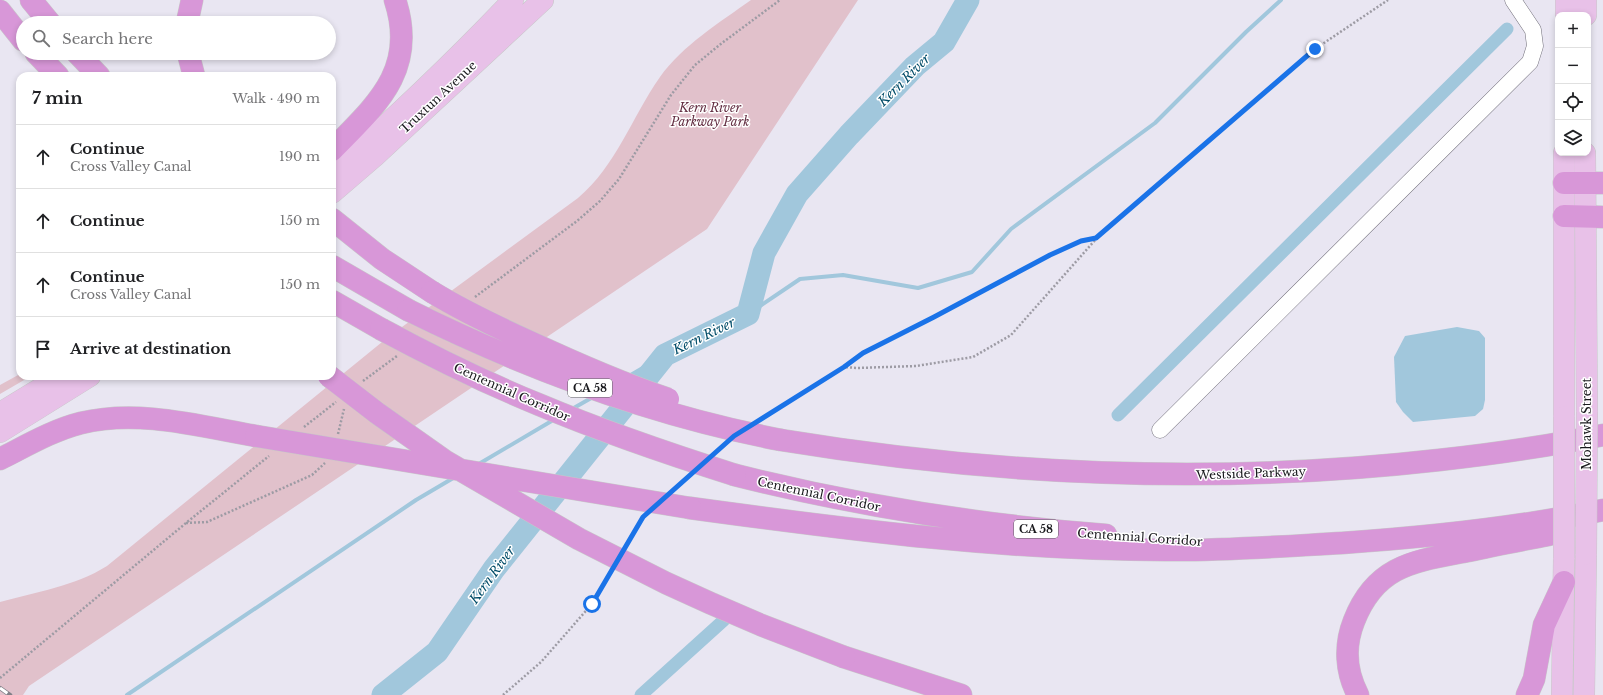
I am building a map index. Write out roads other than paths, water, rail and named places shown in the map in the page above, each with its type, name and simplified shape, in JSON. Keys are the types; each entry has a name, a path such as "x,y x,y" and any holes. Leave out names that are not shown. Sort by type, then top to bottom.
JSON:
{"highway":[{"path":"31,0 44,16"},
{"path":"189,16 192,0"},
{"path":"336,146 378,103 393,79 398,66 402,38 401,24 395,0"},
{"path":"0,11 16,32"},
{"path":"33,60 41,72"},
{"path":"43,60 54,72"},
{"path":"84,60 96,72"},
{"path":"190,60 193,72"},
{"path":"1564,216 1594,217"},
{"path":"336,222 382,259 432,292 451,304 500,328 620,381 695,408 785,437"},
{"name":"CA 58","path":"336,268 408,310 490,349 568,381 660,411 714,426 785,437"},
{"name":"Centennial Corridor","path":"336,303 381,330 434,357 539,405 646,446 735,475 789,489 871,506 1035,529 1202,541 1341,543"},
{"path":"334,380 377,414 445,461 578,539 634,568 710,603 844,657 961,695"},
{"path":"0,458 64,429 80,424 107,418 136,418 256,436 690,508 950,540 1048,547 1134,550 1286,547 1394,539 1479,530 1603,510"},
{"path":"1404,464 1494,448 1595,418"},
{"name":"Westside Parkway","path":"785,437 898,457 987,467 1125,475 1240,474 1348,469 1484,455 1603,435"},
{"path":"1358,695 1351,679 1347,656 1352,626 1368,596 1389,574 1420,560 1603,524"},
{"path":"1527,695 1534,679 1544,624 1564,582"}],"main road":[{"name":"Truxtun Avenue","path":"336,170 415,99 513,0"},
{"name":"Truxtun Avenue","path":"336,190 375,156 543,0"},
{"path":"1566,0 1566,12"},
{"path":"1586,0 1586,12"},
{"name":"Mohawk Street","path":"1566,156 1584,183 1594,217 1595,418 1586,554 1584,695"},
{"name":"Mohawk Street","path":"1562,695 1564,582 1564,216 1584,183 1585,156"},
{"path":"0,413 54,380"},
{"path":"0,432 84,380"}],"lane":[{"path":"1160,430 1530,62 1536,46 1533,30 1513,0"}],"water":[{"path":"1457,327 1479,331 1485,338 1485,400 1483,409 1475,416 1413,422 1396,402 1394,357 1405,336"}],"waterway":[{"name":"Kern River","path":"383,695 437,652 494,569 665,355 748,314 764,253 797,194 849,135 915,66 944,42 968,0"},
{"path":"748,314 800,279 843,275 918,288 972,272 1011,229 1155,123 1246,32 1281,0"},
{"path":"1118,415 1507,29"},
{"path":"629,376 665,355"},
{"path":"572,409 593,397"},
{"path":"477,465 555,419"},
{"path":"127,695 416,500 455,477"},
{"path":"641,695 724,620"}],"railway":[{"path":"0,688 10,695"}],"park label":[{"name":"Kern River Parkway Park","path":"710,114"}]}
